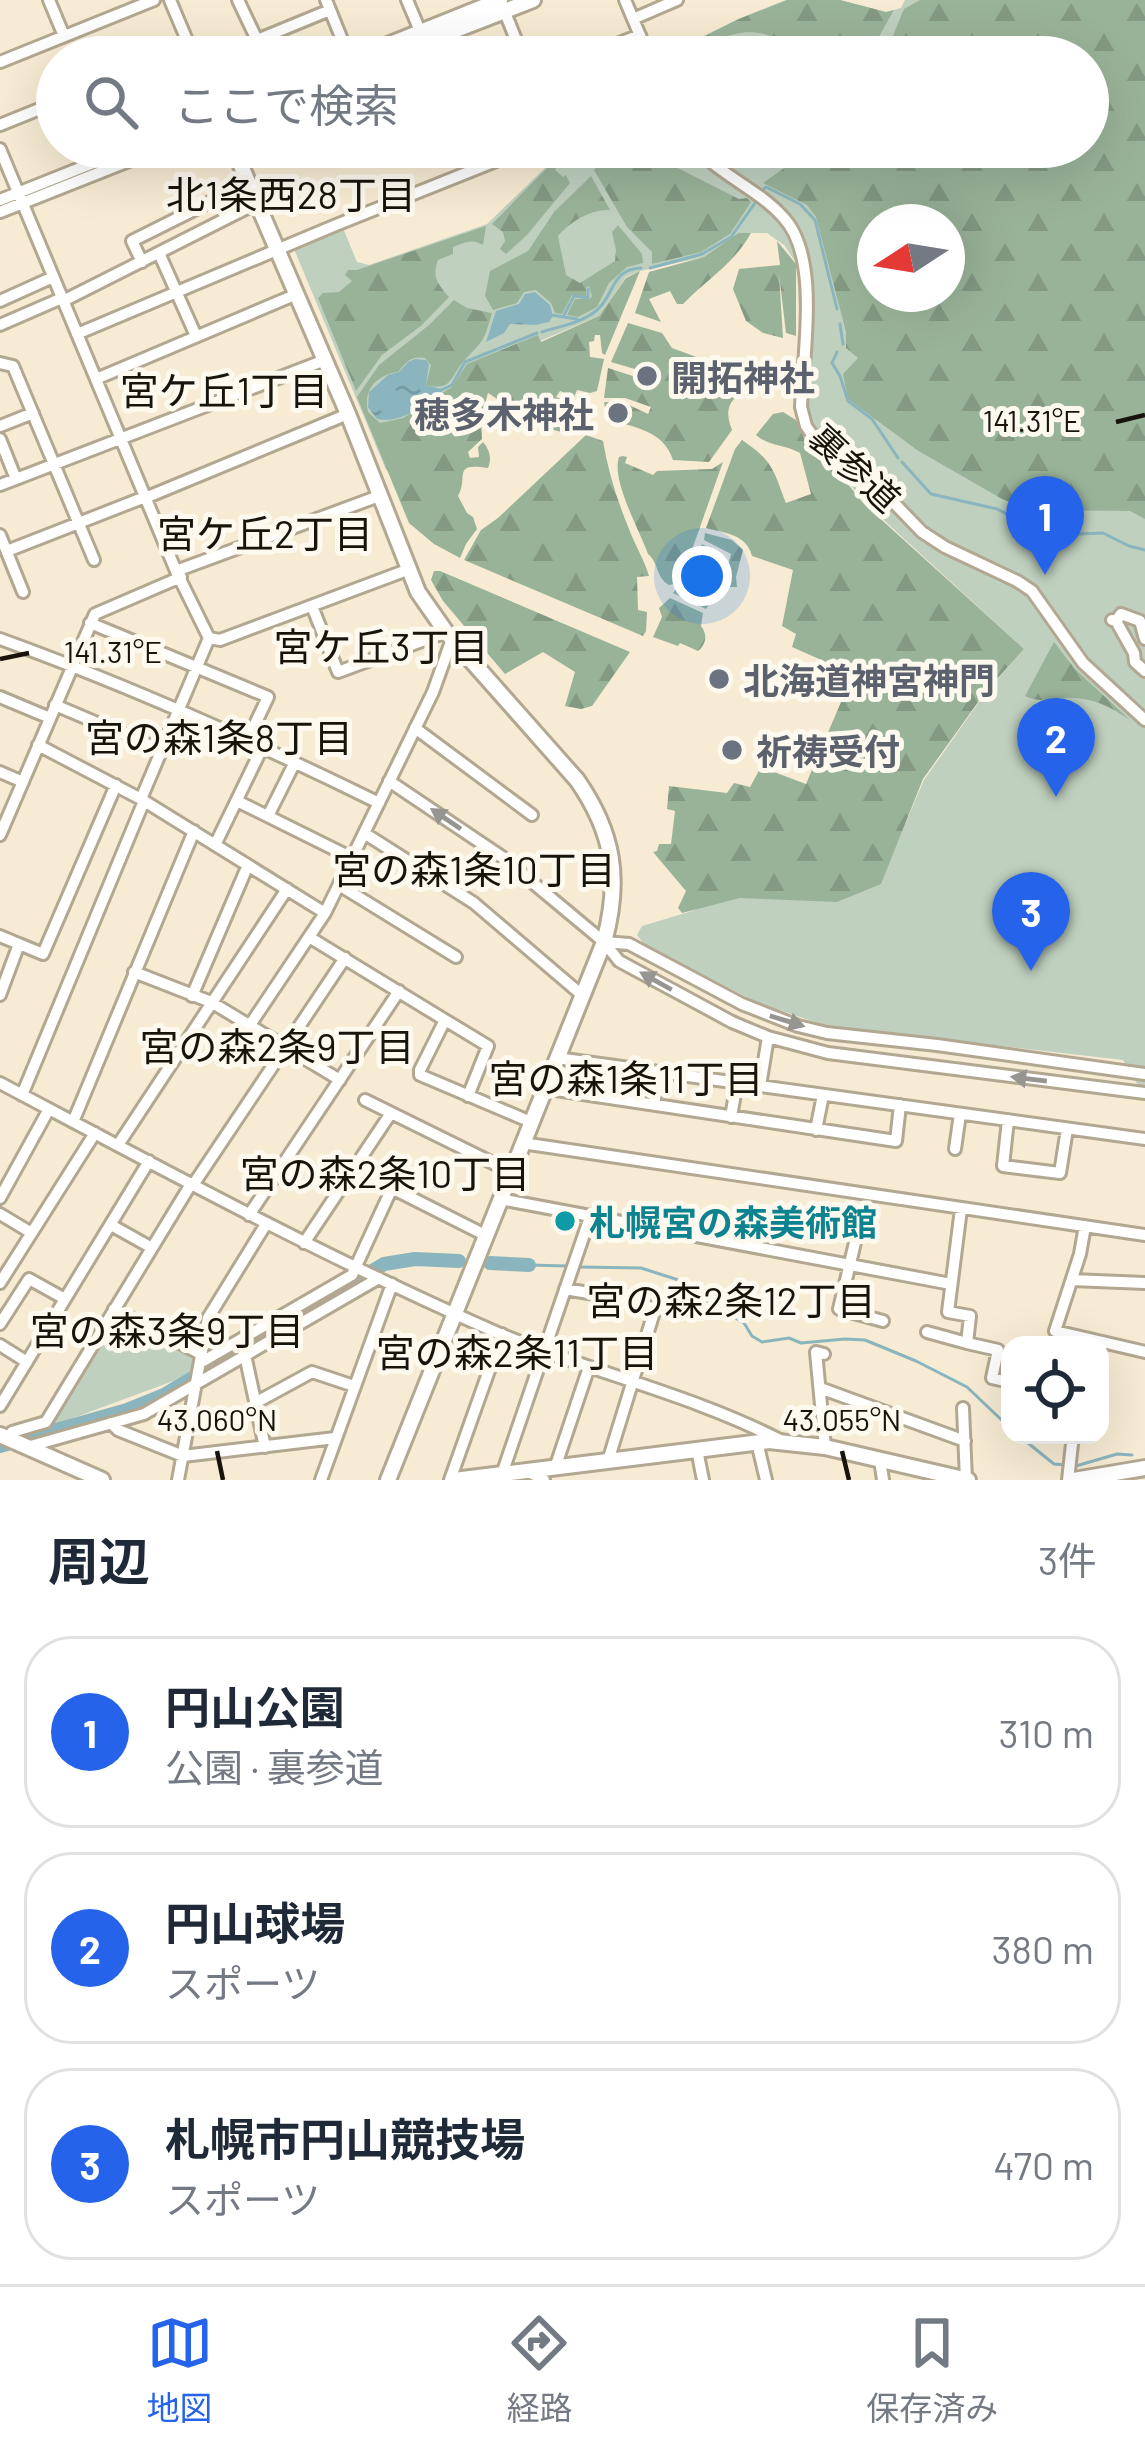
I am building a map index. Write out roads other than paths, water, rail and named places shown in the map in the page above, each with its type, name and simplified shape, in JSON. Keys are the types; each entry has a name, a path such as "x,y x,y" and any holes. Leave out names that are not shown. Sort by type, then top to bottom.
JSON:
{"main road":[{"path":"440,36 502,3 533,0"},
{"path":"242,168 326,360 407,570 430,612 592,801 603,824 614,872 604,942 388,1480"},
{"path":"14,1441 102,1480"},
{"path":"452,1480 526,1471 549,1474 608,1461 757,1442 825,1447 967,1480"},
{"path":"1070,1478 1145,1468"}],"street":[{"path":"49,0 64,36"},
{"path":"66,36 154,0"},
{"path":"170,0 186,36"},
{"path":"238,0 254,36"},
{"path":"407,0 422,36"},
{"path":"625,0 640,35"},
{"path":"633,19 677,0"},
{"path":"502,3 515,36"},
{"path":"264,36 328,5 343,36"},
{"path":"0,62 36,48"},
{"path":"0,125 36,110"},
{"path":"0,148 208,638 220,640 407,570"},
{"path":"0,212 86,168"},
{"path":"0,200 20,198 105,168"},
{"path":"77,334 476,168"},
{"name":"裏参道","path":"719,168 774,208 796,234 804,265 806,322 801,407 812,435 871,479 922,532 1032,591 1083,663 1145,720"},
{"path":"142,262 132,241 248,183"},
{"path":"0,326 257,203"},
{"path":"159,253 196,336"},
{"path":"0,301 53,277"},
{"path":"96,379 297,294"},
{"path":"0,485 326,360"},
{"path":"0,363 13,366 94,560"},
{"path":"0,426 33,413"},
{"path":"7,551 348,414"},
{"path":"0,439 16,479"},
{"path":"0,836 90,623 100,611 178,574 379,496"},
{"path":"0,535 23,592"},
{"path":"312,606 338,672 449,635"},
{"path":"1144,637 1139,621 1121,614 1113,620 1126,637 1135,662 1145,670"},
{"path":"90,623 268,697 248,740"},
{"path":"250,1025 326,913 433,692 449,635"},
{"path":"1126,637 1144,637"},
{"path":"1133,652 1144,637"},
{"path":"22,1095 208,638"},
{"path":"0,639 179,709 379,803"},
{"path":"0,697 161,750"},
{"path":"416,728 532,815"},
{"path":"38,745 142,800 326,913"},
{"path":"215,845 263,746"},
{"path":"268,816 295,762"},
{"path":"0,772 23,782"},
{"path":"389,781 502,856 604,942 619,961 732,1022 828,1053 1145,1094"},
{"path":"0,936 43,954 116,785"},
{"path":"236,801 352,858"},
{"path":"73,1122 194,831"},
{"path":"364,833 474,903 583,996"},
{"path":"192,996 248,865"},
{"path":"339,885 456,957"},
{"path":"118,1145 286,889"},
{"path":"309,937 488,1046 468,1096"},
{"path":"604,942 629,944 742,1004 827,1033 1145,1074"},
{"path":"0,995 19,944"},
{"path":"345,958 192,1184 46,1422 12,1432 14,1441 143,1414 199,1370 352,1275 368,1273"},
{"path":"134,972 212,1002 340,1080"},
{"path":"249,1215 399,991"},
{"path":"445,1020 420,1076 531,1122"},
{"path":"760,1085 768,1036"},
{"path":"557,1058 1145,1139"},
{"path":"655,1104 660,1072"},
{"path":"731,1117 737,1082"},
{"path":"0,1083 266,1224 454,1313 544,1352 753,1426 783,1442"},
{"path":"546,1086 896,1141 900,1106"},
{"path":"816,1130 823,1095"},
{"path":"364,1100 511,1172"},
{"path":"0,1198 49,1109"},
{"path":"304,1243 391,1113"},
{"path":"955,1149 960,1114"},
{"path":"1008,1120 1003,1166 1060,1173 1067,1129"},
{"path":"0,1283 95,1133"},
{"path":"522,1143 1145,1235"},
{"path":"0,1406 148,1162"},
{"path":"353,1169 485,1235"},
{"path":"199,1370 245,1355 368,1273 392,1189"},
{"path":"500,1199 951,1284"},
{"path":"962,1209 948,1312 970,1316 967,1343"},
{"path":"0,1214 30,1232"},
{"path":"501,1477 590,1216"},
{"path":"178,1480 208,1318 266,1224"},
{"path":"110,1226 152,1248"},
{"path":"1069,1336 1055,1331 1085,1226"},
{"path":"859,1230 839,1309 883,1321"},
{"path":"9,1268 65,1299"},
{"path":"0,1324 29,1279"},
{"path":"1072,1280 1145,1283"},
{"path":"321,1480 392,1284"},
{"path":"565,1289 655,1309 608,1461"},
{"path":"114,1310 199,1370"},
{"path":"927,1333 998,1350 992,1378 1001,1380"},
{"path":"452,1480 502,1334"},
{"path":"0,1345 27,1362"},
{"path":"1109,1346 1145,1352"},
{"path":"824,1354 816,1352 825,1447"},
{"path":"245,1355 265,1447"},
{"path":"549,1474 590,1367"},
{"path":"255,1402 312,1372 354,1385"},
{"path":"820,1388 965,1441"},
{"path":"963,1408 967,1480"},
{"path":"111,1423 183,1456 335,1438"},
{"path":"757,1442 766,1480"},
{"path":"1070,1478 1071,1444"},
{"path":"697,1450 703,1480"},
{"path":"880,1460 883,1480"}],"water":[{"path":"535,292 550,305 553,316 549,322 510,324 486,342 496,311 519,304 525,294"},
{"path":"415,359 426,360 426,385 442,393 403,416 377,419 368,407 369,392"}],"waterway":[{"path":"763,190 766,187 800,204 815,220 837,309"},
{"path":"650,268 702,254 731,237 755,203"},
{"path":"542,332 594,313 624,272 641,268"},
{"path":"564,315 574,296 588,298 588,289"},
{"path":"551,315 577,319"},
{"path":"840,324 843,344"},
{"path":"439,391 452,385 465,362 537,333"},
{"path":"837,352 832,363 848,401 872,419 898,458"},
{"path":"902,462 931,494 997,509 1026,524 1077,534 1103,533 1145,550"},
{"path":"0,1446 164,1395 384,1264 415,1259 459,1261"},
{"path":"490,1263 529,1265"},
{"path":"529,1265 567,1266"},
{"path":"580,1267 641,1268 688,1283 708,1302 744,1323 762,1342 865,1340 967,1387 1001,1419"},
{"path":"1029,1444 1054,1464 1066,1465"},
{"path":"1076,1466 1117,1454 1132,1455"}],"place":[{"name":"開拓神社","path":"647,376"},
{"name":"穂多木神社","path":"618,413"},
{"name":"円山公園","path":"1045,575"},
{"name":"北海道神宮神門","path":"719,679"},
{"name":"祈祷受付","path":"732,750"},
{"name":"円山球場","path":"1056,797"},
{"name":"札幌市円山競技場","path":"1031,971"},
{"name":"札幌宮の森美術館","path":"565,1221"}],"district":[{"name":"北1条西28丁目","path":"291,193"},
{"name":"宮ケ丘1丁目","path":"224,389"},
{"name":"宮ケ丘2丁目","path":"265,532"},
{"name":"宮ケ丘3丁目","path":"381,645"},
{"name":"宮の森1条8丁目","path":"219,736"},
{"name":"宮の森1条10丁目","path":"474,868"},
{"name":"宮の森2条9丁目","path":"277,1045"},
{"name":"宮の森1条11丁目","path":"626,1077"},
{"name":"宮の森2条10丁目","path":"385,1172"},
{"name":"宮の森2条12丁目","path":"731,1299"},
{"name":"宮の森3条9丁目","path":"167,1329"},
{"name":"宮の森2条11丁目","path":"517,1351"}]}
